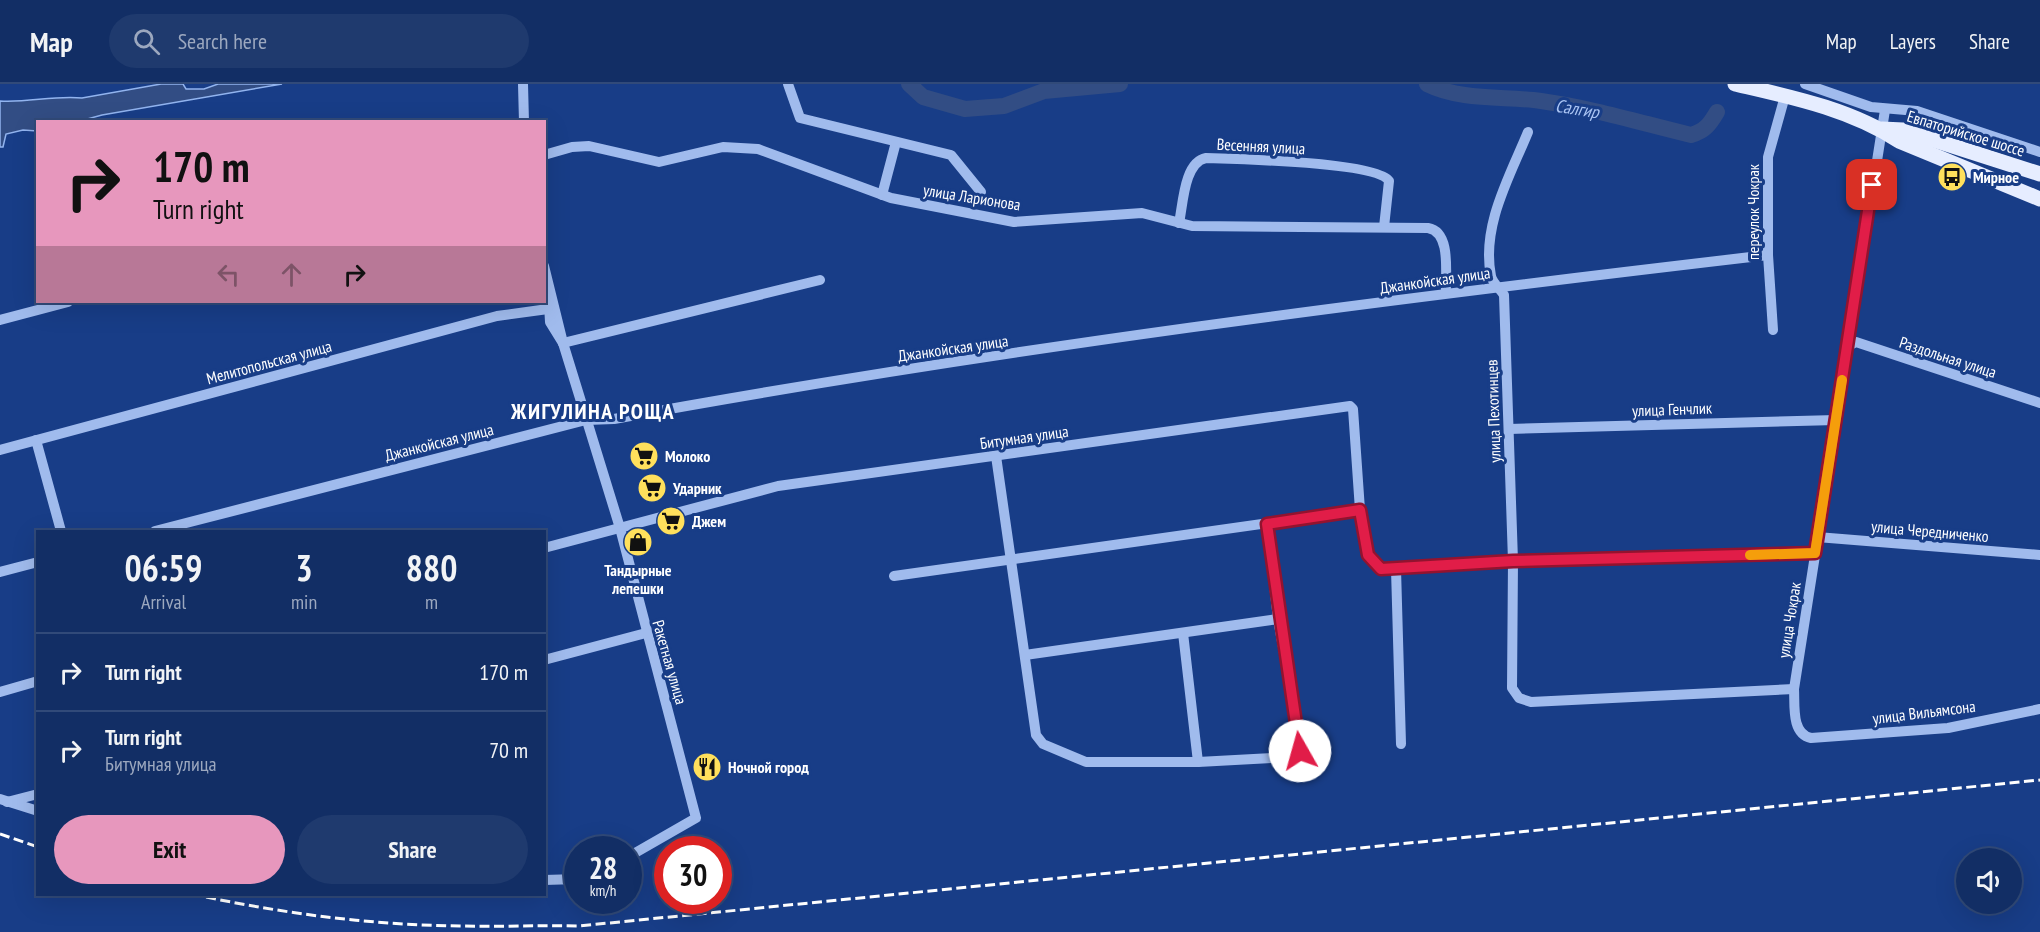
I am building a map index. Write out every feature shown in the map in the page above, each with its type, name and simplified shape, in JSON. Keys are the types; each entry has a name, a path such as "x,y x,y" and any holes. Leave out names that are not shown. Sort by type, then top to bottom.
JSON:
{"main road":[{"name":"Евпаторийское шоссе","path":"1735,84 1837,111 1882,129 1899,141 2040,199"},
{"name":"Евпаторийское шоссе","path":"1882,129 1903,130 2040,174"}],"street":[{"path":"523,84 524,120"},
{"path":"788,84 800,118 951,155 981,192"},
{"path":"1805,84 1885,110 1917,111 2040,152"},
{"name":"переулок Чокрак","path":"1773,330 1768,255 1768,157 1785,96"},
{"name":"улица Чокрак","path":"1811,738 1803,736 1798,730 1794,688 1885,110"},
{"name":"улица Пехотинцев","path":"1528,132 1494,216 1490,239 1491,278 1504,295 1513,561 1512,688 1519,698 1531,702 1794,688"},
{"path":"882,195 896,142"},
{"name":"улица Ларионова","path":"546,155 572,147 590,146 659,162 723,147 758,149 882,195 1014,222 1142,213 1192,226 1428,228 1441,234 1443,238 1446,293"},
{"name":"Весенняя улица","path":"1179,223 1191,170 1201,159 1321,164 1381,174 1388,178 1384,227"},
{"name":"Джанкойская улица","path":"159,530 586,420 614,419 812,383 1446,293 1768,255"},
{"name":"Ракетная улица","path":"546,274 563,342 620,528 696,818 642,849"},
{"path":"563,342 820,280"},
{"name":"Ракетная улица","path":"551,294 548,309 550,322 563,342"},
{"path":"0,320 64,303"},
{"name":"Мелитопольская улица","path":"0,450 497,316 548,309"},
{"name":"Раздольная улица","path":"1848,346 1856,342 2040,403"},
{"name":"Битумная улица","path":"546,547 778,486 1350,406 1353,409 1360,510 1368,555 1375,566 1381,569 1396,569"},
{"name":"улица Генчлик","path":"1509,429 1836,420"},
{"path":"36,440 61,530"},
{"path":"996,456 1036,735 1043,744 1086,762 1198,762 1292,757 1300,751 1278,619 1267,524"},
{"path":"894,576 1360,510"},
{"name":"улица Чередниченко","path":"1817,537 2040,555"},
{"path":"1401,744 1396,569 1513,561 1815,553"},
{"path":"0,572 36,563"},
{"path":"1025,655 1278,619"},
{"path":"546,659 646,633"},
{"path":"1183,633 1198,762"},
{"path":"0,692 36,682"},
{"name":"улица Вильямсона","path":"1811,738 1948,728 2040,709"},
{"path":"3,800 36,794"},
{"path":"3,800 36,810"},
{"path":"546,880 564,879"}],"water":[{"path":"161,84 183,84 186,89 204,89 218,84 282,84 84,120 36,120 36,131 23,130 6,134 3,147 0,147 0,101 82,98"}],"waterway":[{"name":"Салгир","path":"909,84 923,97 965,109 1004,106 1044,91 1120,84"},
{"name":"Салгир","path":"1427,84 1469,96 1541,101 1579,108 1691,135 1707,126 1717,112"}],"railway":[{"path":"202,896 291,912 392,923 579,926 2040,780"},
{"path":"0,834 36,846"}],"slow traffic":[{"path":"1750,555 1815,553 1842,380"}],"place":[{"name":"Мирное","path":"1952,177"},
{"name":"Молоко","path":"644,456"},
{"name":"Ударник","path":"652,488"},
{"name":"Джем","path":"671,521"},
{"name":"Тандырные лепешки","path":"638,542"},
{"name":"Ночной город","path":"707,767"}],"district":[{"name":"ЖИГУЛИНА РОЩА","path":"593,411"}],"route":[{"path":"1300,751 1278,619 1267,524 1360,510 1368,555 1375,566 1381,569 1513,561 1815,553 1872,185"}]}
